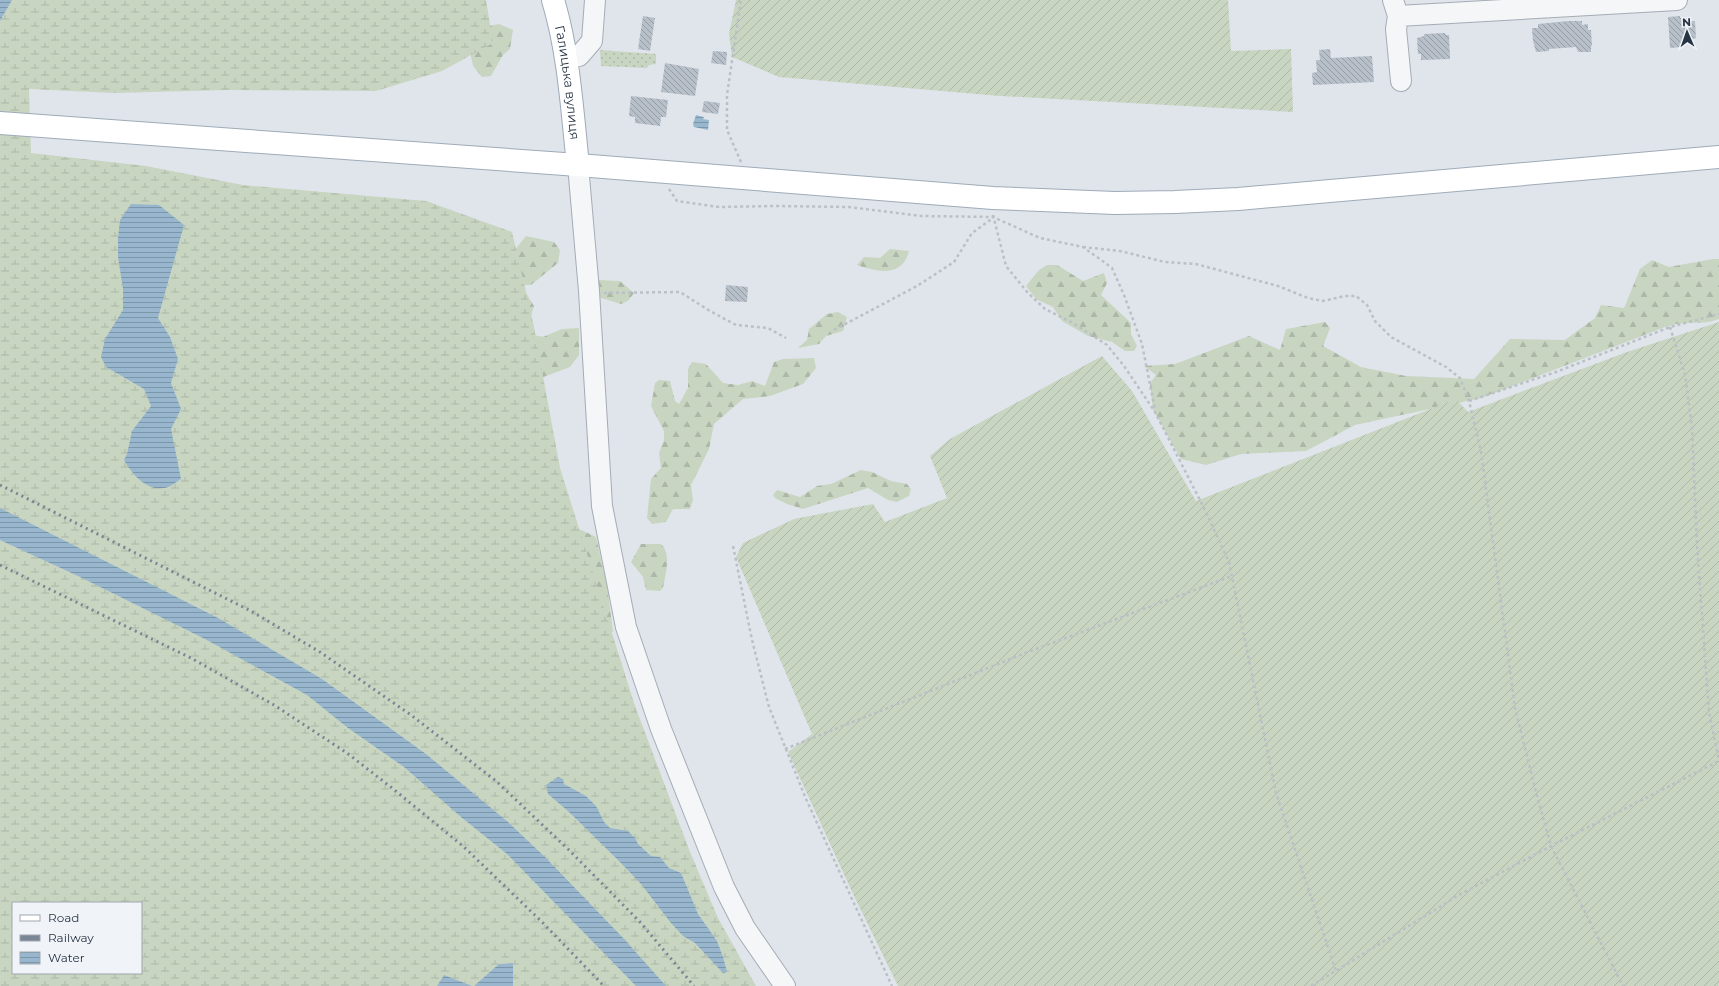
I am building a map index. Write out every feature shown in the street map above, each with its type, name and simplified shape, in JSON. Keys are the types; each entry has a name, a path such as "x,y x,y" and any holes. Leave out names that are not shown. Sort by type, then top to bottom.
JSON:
{"main road":[{"name":"Галицька вулиця","path":"552,0 560,22 566,58 578,165"},
{"path":"0,123 739,178 993,208 1238,199 1719,157"}],"street":[{"path":"566,58 579,56 592,41 595,0"},
{"path":"1401,81 1396,29 1396,8 1677,0"},
{"path":"578,165 589,291 602,506 626,627 661,729 724,887 745,928 785,986"}],"path":[{"path":"739,178 741,160 727,130 728,95 741,0"},
{"path":"656,172 678,201 719,208 773,206 849,207 921,216 993,208 1040,238 1083,247 1120,251 1165,262 1196,264 1278,286 1308,298 1323,301 1345,296 1356,296 1367,305 1375,321 1391,337 1446,366 1460,378 1470,401 1481,451 1515,708 1536,796 1551,846 1623,986"},
{"path":"834,330 916,286 954,262 972,233 993,208"},
{"path":"993,208 1006,266 1028,293 1045,309 1073,323 1107,345 1124,366 1155,412 1204,508 1229,562 1276,793 1336,970"},
{"path":"1083,247 1112,268 1124,295 1142,344 1155,412"},
{"path":"589,291 611,294 680,292 736,325 768,328 786,338"},
{"path":"1470,401 1556,372 1670,327 1719,314"},
{"path":"1311,986 1459,895 1719,760 1708,712 1697,546 1692,427 1685,375 1670,327"},
{"path":"733,546 752,640 769,707 806,799 892,986"},
{"path":"785,749 1028,652 1232,576"}],"green space":[{"path":"0,0 486,0 493,43 442,71 376,91 227,90 114,93 29,89 31,153 146,166 243,185 426,201 512,232 533,322 560,468 635,706 690,852 718,918 756,986 0,986"},
{"path":"736,0 1228,0 1231,51 1291,49 1293,112 1000,96 779,77 732,57 729,34"},
{"path":"499,24 513,30 510,49 503,55 491,76 482,77 473,66 470,51 484,27"},
{"path":"600,50 656,54 656,64 649,65 647,68 601,66"},
{"path":"526,236 554,242 560,250 558,263 531,285 519,285 523,288 534,306 528,326 534,335 543,337 562,329 579,328 579,355 570,367 538,379 505,262"},
{"path":"890,249 909,251 906,260 901,266 888,271 881,271 857,265 864,257 880,258"},
{"path":"1719,259 1719,319 1708,322 1675,324 1665,327 1481,398 1355,425 1306,451 1241,454 1206,465 1181,459 1153,410 1150,383 1156,375 1144,366 1175,364 1249,336 1280,350 1286,329 1325,322 1330,328 1323,346 1361,367 1406,376 1474,379 1510,339 1565,340 1595,318 1601,305 1624,308 1640,269 1652,260 1669,267"},
{"path":"1047,265 1057,265 1083,281 1104,273 1107,283 1101,295 1131,323 1131,334 1137,346 1134,351 1125,351 1112,342 1088,336 1062,321 1053,307 1036,299 1026,286 1039,270"},
{"path":"598,280 620,281 634,293 628,301 621,304 598,297 595,284"},
{"path":"838,312 847,317 843,331 826,336 819,344 798,348 807,340 809,329 827,314"},
{"path":"1719,322 1719,986 898,986 854,896 788,752 812,734 736,557 743,543 794,519 873,504 885,522 947,498 930,456 950,439 1102,356 1132,391 1196,501 1456,399 1468,412 1627,352"},
{"path":"814,358 816,368 803,384 770,396 743,399 714,424 709,449 691,485 693,500 690,509 673,509 666,522 652,524 647,518 651,479 661,468 659,453 664,440 664,431 651,406 655,383 659,380 670,381 675,401 679,404 688,388 688,369 692,362 706,364 723,383 738,385 752,381 765,386 774,362 783,359"},
{"path":"861,470 872,472 891,481 907,484 911,489 909,496 897,502 888,500 868,488 803,509 787,504 775,498 773,495 777,490 800,497 817,486 831,484"},
{"path":"577,528 596,537 607,585 613,632 604,634"},
{"path":"641,544 661,544 664,548 667,565 663,588 660,591 646,590 643,577 631,562"}],"water":[{"path":"0,0 12,0 0,21"},
{"path":"696,115 704,117 703,119 709,120 708,130 694,127 693,124"},
{"path":"131,204 159,205 184,225 158,318 170,337 178,359 171,383 181,409 171,429 181,479 166,488 151,487 140,480 131,471 124,460 127,454 132,431 151,406 144,389 106,367 101,357 105,339 123,310 123,289 118,257 118,238 120,220"},
{"path":"0,508 218,618 322,679 426,754 508,822 546,858 625,940 666,986 636,986 507,854 461,817 404,767 348,728 307,695 205,639 78,576 0,540"},
{"path":"558,777 563,779 564,784 586,796 596,806 604,822 610,828 628,831 635,838 638,844 651,856 660,857 669,868 681,873 698,914 717,941 727,972 723,973 695,943 683,936 641,884 569,812 548,794 546,785"},
{"path":"513,963 513,986 474,986 499,964"},
{"path":"444,975 472,986 437,986"}],"building":[{"path":"643,16 655,18 650,51 638,49"},
{"path":"1680,16 1680,18 1691,18 1691,21 1695,21 1696,38 1692,39 1692,44 1682,44 1682,47 1670,48 1668,17"},
{"path":"1582,21 1582,25 1588,24 1588,30 1591,30 1591,52 1578,52 1576,47 1549,49 1549,51 1536,52 1532,28 1538,28 1538,24"},
{"path":"1445,33 1446,35 1449,35 1450,59 1421,60 1421,54 1418,54 1417,38 1424,36 1424,34"},
{"path":"1330,49 1331,58 1372,56 1374,82 1313,85 1312,73 1317,72 1316,60 1320,60 1319,50"},
{"path":"713,51 727,52 726,65 711,63"},
{"path":"665,63 699,69 695,96 661,92"},
{"path":"631,96 668,100 666,117 661,117 660,126 635,123 635,117 629,116"},
{"path":"704,101 720,103 718,114 702,112"},
{"path":"726,285 748,287 747,302 725,301"}],"railway":[{"path":"0,485 251,611 320,652 411,715 496,781 569,850 640,922 694,986"},
{"path":"0,565 191,658 274,705 347,753 464,847 542,922 604,986"}]}
